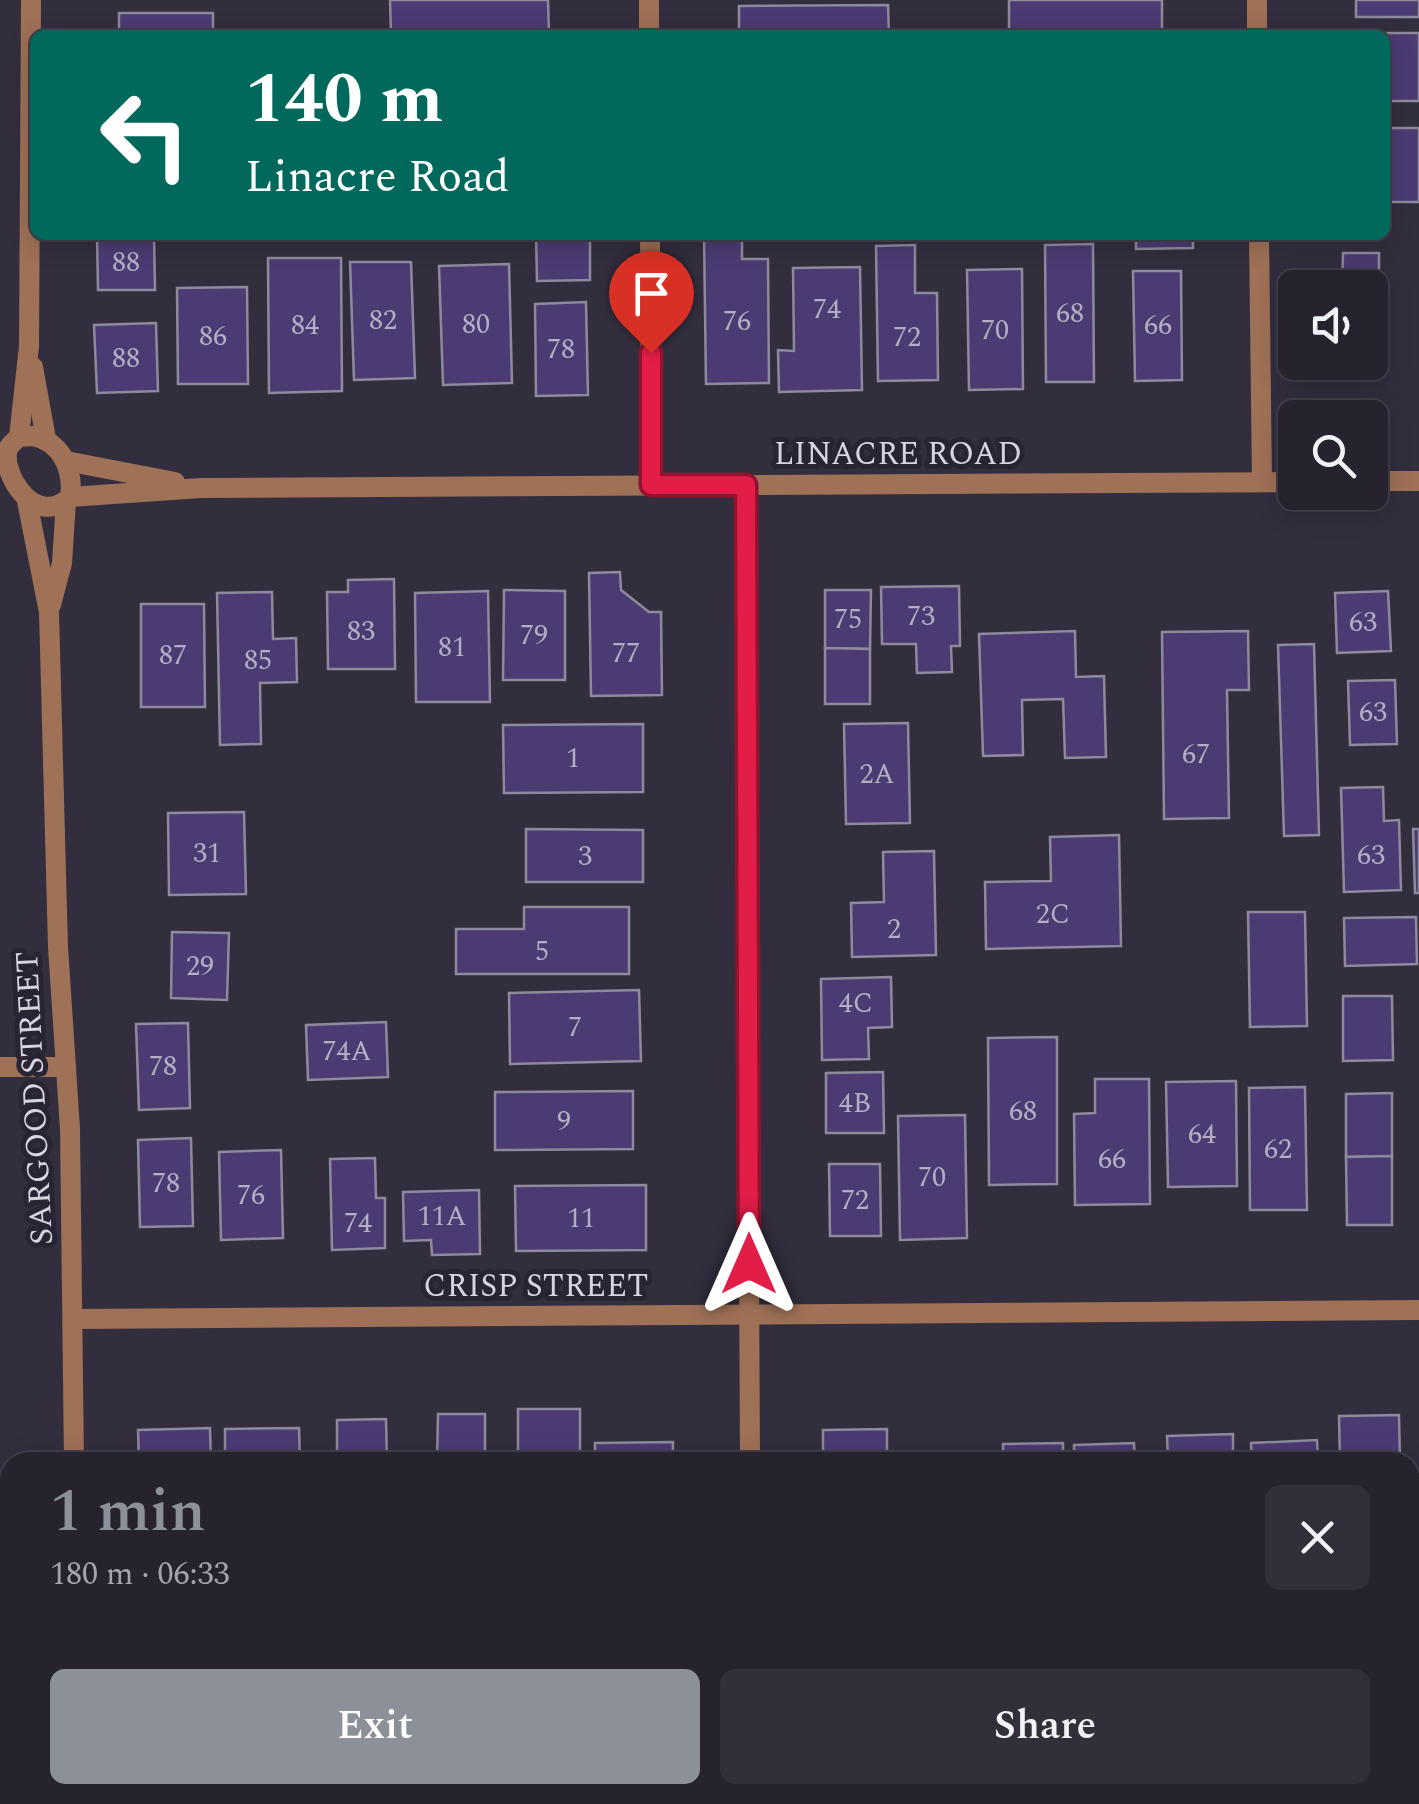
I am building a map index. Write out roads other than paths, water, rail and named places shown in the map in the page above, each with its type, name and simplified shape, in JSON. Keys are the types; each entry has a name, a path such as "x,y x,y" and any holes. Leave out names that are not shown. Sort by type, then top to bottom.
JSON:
{"street":[{"path":"28,346 46,439 66,462 71,476 68,499 46,508 27,501 5,473 28,346 30,0"},
{"path":"649,0 649,30"},
{"path":"1256,0 1257,30"},
{"path":"650,240 651,485"},
{"path":"1259,240 1262,482"},
{"path":"9,446 33,436 46,439"},
{"name":"LINACRE ROAD","path":"66,462 201,488"},
{"path":"1388,481 1419,481"},
{"name":"LINACRE ROAD","path":"68,499 201,488 1278,482"},
{"path":"746,485 750,1452"},
{"name":"SARGOOD STREET","path":"49,612 62,563 68,499"},
{"name":"SARGOOD STREET","path":"27,501 49,612 58,947 70,1128 74,1452"},
{"path":"0,1067 66,1068"},
{"name":"CRISP STREET","path":"73,1319 1419,1310"}]}
